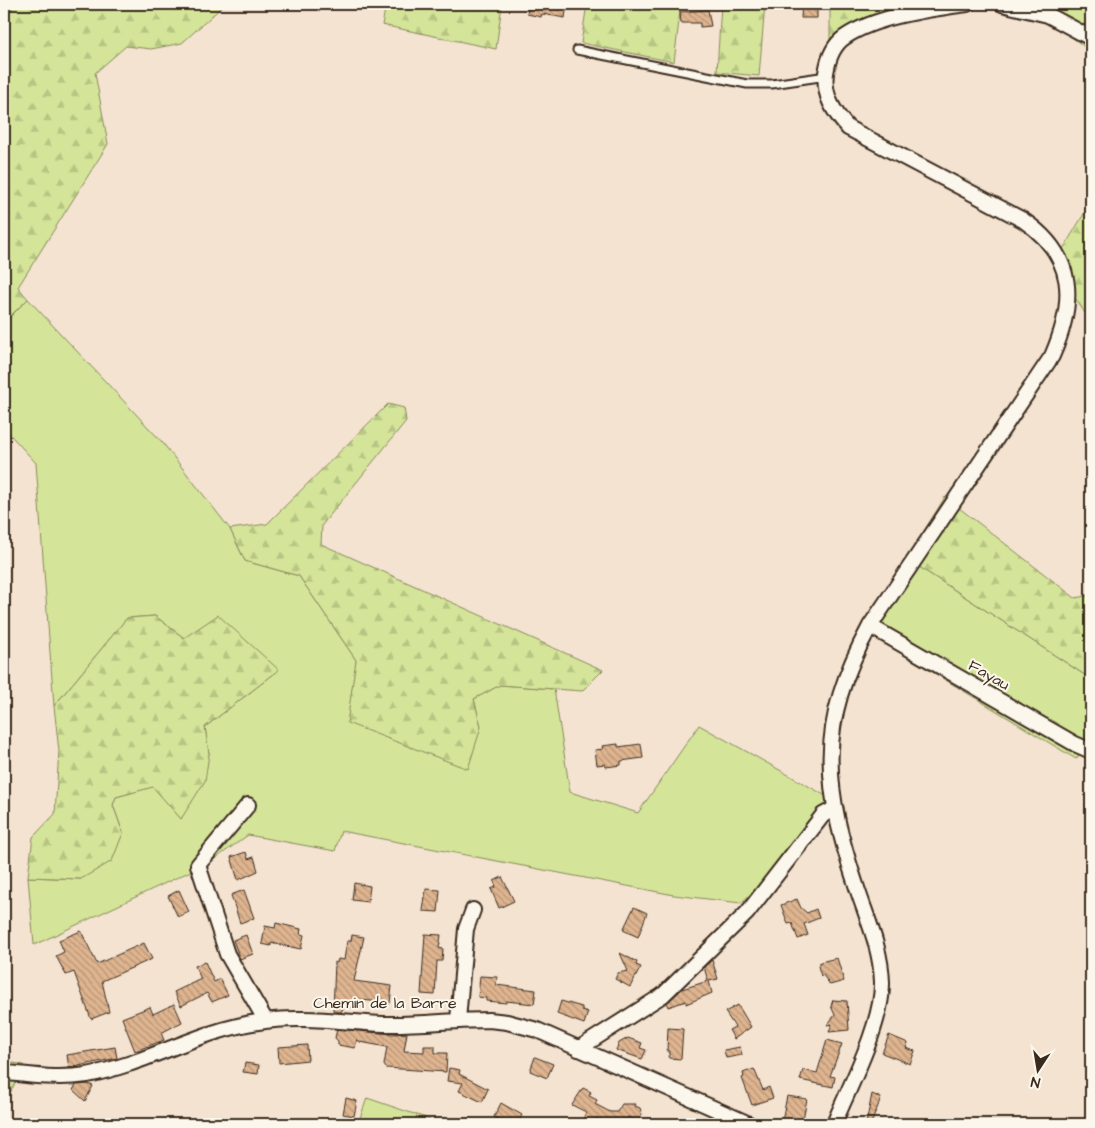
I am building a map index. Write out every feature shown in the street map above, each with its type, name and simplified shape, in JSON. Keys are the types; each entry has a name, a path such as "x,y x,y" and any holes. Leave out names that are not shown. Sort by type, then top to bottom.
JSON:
{"street":[{"path":"834,1124 878,1012 882,982 874,934 843,843 834,808 830,769 833,726 848,670 870,626 1052,356 1066,318 1067,279 1061,260 1039,231 1023,220 848,128 837,116 828,99 826,78 833,50 844,38 856,31 899,16 967,4"},
{"path":"1002,4 1048,15 1091,38"},
{"name":"Fayau","path":"870,626 1066,739 1091,751"},
{"path":"248,805 198,865 227,954 266,1021"},
{"path":"578,1049 663,994 747,913 823,815 834,808"},
{"path":"458,1020 466,929 473,910"},
{"name":"Chemin de la Barre","path":"8,1073 39,1076 87,1075 133,1063 211,1033 266,1021 339,1020 384,1024 458,1020 507,1022 537,1030 749,1124"}],"lane":[{"path":"577,50 747,84 772,84 820,77 826,78"}],"green space":[{"path":"14,4 225,4 182,43 151,49 126,46 95,73 108,144 18,287 28,299 4,322 4,24"},
{"path":"386,4 502,4 496,49 382,25"},
{"path":"587,4 681,4 674,62 581,43"},
{"path":"721,4 765,4 759,76 717,72"},
{"path":"830,4 929,4 870,17 830,40"},
{"path":"959,4 1091,4 1091,53 1061,30 1030,16 996,8"},
{"path":"1091,202 1091,306 1085,313 1069,289 1063,249"},
{"path":"28,299 162,442 230,529 245,561 299,576 356,660 481,727 474,699 500,685 554,689 570,792 638,813 699,725 844,806 846,819 827,821 741,903 674,895 341,831 335,851 248,835 212,861 34,945 28,877 81,879 123,833 113,805 116,797 154,786 181,819 209,754 205,727 279,670 184,638 155,616 127,618 54,706 36,463 4,428 4,323"},
{"path":"388,404 404,408 406,421 322,525 321,544 603,670 582,691 500,685 474,699 481,727 468,769 347,723 356,660 299,576 245,561 230,529 267,524"},
{"path":"945,497 1075,598 1091,595 1091,679 907,559"},
{"path":"907,559 1091,679 1091,738 1076,759 863,630"},
{"path":"218,615 279,670 205,727 209,754 205,781 181,819 153,787 116,797 113,805 123,833 112,861 81,879 28,877 33,837 55,814 59,751 54,706 127,618 155,616 184,638"},
{"path":"4,1061 24,1065 4,1105"},
{"path":"367,1098 426,1118 436,1124 358,1124"}],"building":[{"path":"529,4 567,4 565,18 542,14 541,17 527,14"},
{"path":"802,4 817,4 817,18 801,18"},
{"path":"708,10 711,26 700,27 700,23 681,23 680,12"},
{"path":"618,744 618,747 641,744 643,758 621,761 621,765 606,767 605,764 597,765 595,750 603,749 602,746"},
{"path":"246,852 248,859 254,857 258,871 238,880 231,857"},
{"path":"502,877 514,901 499,908 491,889 496,887 494,881"},
{"path":"354,883 370,886 368,902 352,900"},
{"path":"426,889 440,890 438,912 423,911"},
{"path":"179,890 189,912 178,917 168,896"},
{"path":"244,890 254,918 240,923 231,895"},
{"path":"797,899 801,908 807,913 816,909 819,918 804,924 808,935 798,939 792,923 788,924 781,905"},
{"path":"634,907 647,913 638,937 623,930"},
{"path":"276,923 301,929 300,934 304,935 301,949 271,943 271,946 262,944 265,926 275,928"},
{"path":"81,931 97,964 144,943 152,959 102,981 109,1012 91,1019 74,972 66,975 56,956 64,952 59,940"},
{"path":"425,934 441,935 439,948 443,949 442,961 437,961 435,995 421,994"},
{"path":"246,935 253,954 240,959 233,940"},
{"path":"352,935 364,937 354,981 392,986 390,1003 361,1000 360,1008 344,1007 341,1012 333,1012 335,962 337,963 338,959 344,960 347,941 351,941"},
{"path":"620,953 637,962 636,965 641,967 630,987 615,979 618,973 628,971"},
{"path":"837,958 844,981 830,985 823,975 821,976 818,966 820,962"},
{"path":"712,960 718,979 709,981 712,993 686,1004 686,1001 668,1007 667,1003 682,989 708,981 704,967"},
{"path":"205,962 214,982 220,979 228,995 212,1002 207,993 181,1006 174,992 201,979 195,966"},
{"path":"480,976 497,977 496,985 536,990 534,1004 486,1001 486,998 478,997"},
{"path":"833,1000 847,1001 849,1030 829,1032 832,1024 827,1025 835,1015 831,1006"},
{"path":"561,1001 582,1007 582,1010 588,1012 584,1024 557,1014"},
{"path":"174,1004 182,1022 161,1033 164,1040 135,1051 122,1018 150,1007 153,1014"},
{"path":"738,1005 751,1027 734,1039 729,1030 735,1027 725,1012"},
{"path":"668,1028 683,1029 681,1059 669,1058 670,1051 667,1051"},
{"path":"337,1029 392,1034 407,1033 404,1051 424,1052 424,1046 435,1046 435,1053 447,1053 446,1072 386,1068 384,1065 387,1047 360,1042 357,1039 355,1048 338,1045 338,1041 335,1038"},
{"path":"889,1035 908,1043 906,1048 915,1051 910,1064 882,1053"},
{"path":"628,1038 642,1043 640,1048 646,1050 642,1059 616,1050 619,1043"},
{"path":"827,1040 842,1044 830,1076 835,1077 833,1087 800,1080 803,1070 817,1073"},
{"path":"307,1045 308,1060 279,1063 278,1047"},
{"path":"115,1047 117,1058 69,1068 67,1055"},
{"path":"740,1047 742,1055 726,1058 724,1050"},
{"path":"535,1057 553,1064 547,1078 530,1071"},
{"path":"245,1063 259,1065 258,1074 243,1072"},
{"path":"449,1068 460,1070 459,1074 488,1089 482,1102 459,1091 463,1083 447,1081"},
{"path":"754,1069 763,1090 769,1087 773,1098 752,1105 742,1078 744,1077 743,1073"},
{"path":"88,1084 93,1086 85,1101 73,1090 76,1085"},
{"path":"583,1088 591,1092 589,1096 597,1100 595,1104 610,1112 617,1112 622,1104 636,1104 635,1106 640,1108 642,1114 637,1121 628,1117 625,1124 606,1124 596,1118 593,1124 584,1117 586,1112 572,1105"},
{"path":"872,1094 881,1098 871,1124 866,1124"},
{"path":"787,1096 807,1099 802,1124 782,1121"},
{"path":"346,1098 357,1101 354,1116 343,1114"},
{"path":"501,1103 522,1115 517,1124 507,1124 494,1117"}]}
